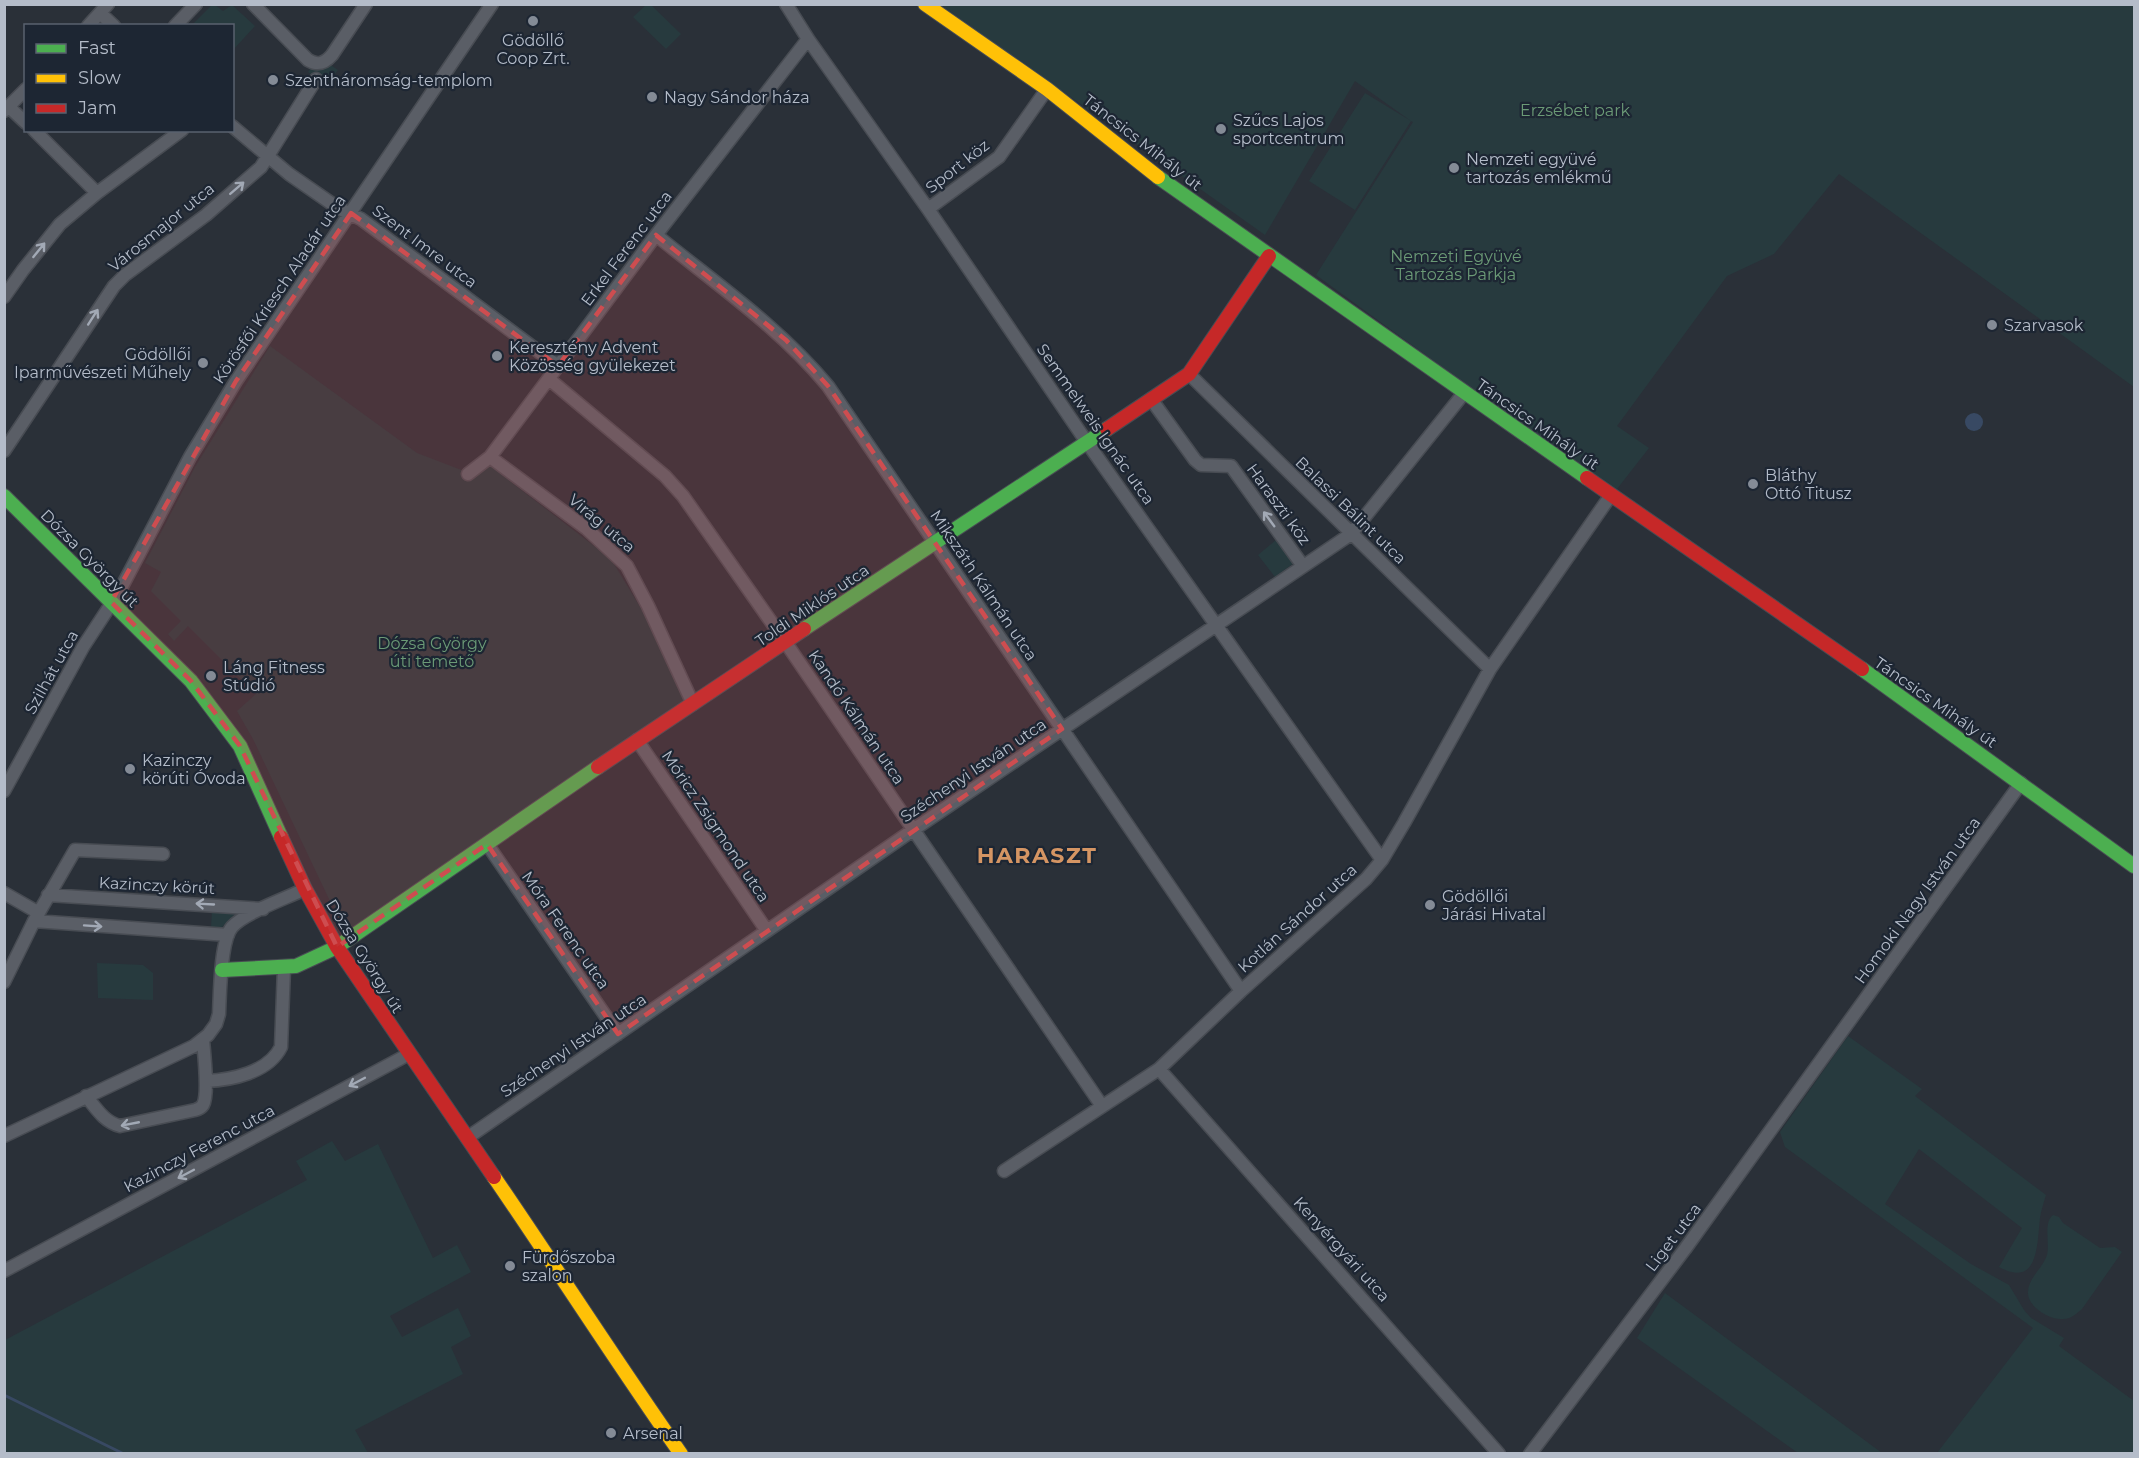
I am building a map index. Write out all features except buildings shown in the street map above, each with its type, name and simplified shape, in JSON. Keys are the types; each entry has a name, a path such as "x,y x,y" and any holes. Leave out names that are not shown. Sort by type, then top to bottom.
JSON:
{"street":[{"path":"177,24 196,4"},
{"path":"253,4 308,60 316,64 329,59 366,4"},
{"name":"Körösfői Kriesch Aladár utca","path":"111,602 124,583 190,457 236,381 492,4"},
{"name":"Semmelweis Ignác utca","path":"786,4 1086,441 1382,860"},
{"name":"Táncsics Mihály út","path":"925,4 1047,89 1169,185 1898,694 2134,866"},
{"path":"90,24 104,9 113,24"},
{"name":"Erkel Ferenc utca","path":"468,474 490,457 656,235 808,39"},
{"path":"268,157 316,78"},
{"name":"Sport köz","path":"928,209 999,157 1047,89"},
{"path":"24,92 7,109 24,122"},
{"name":"Szent Imre utca","path":"234,128 289,174 338,208 351,213 558,366"},
{"path":"36,132 97,193"},
{"path":"4,297 60,224 97,193 179,132"},
{"name":"Városmajor utca","path":"4,451 114,286 125,275 206,215 261,167 268,157"},
{"name":"Mikszáth Kálmán utca","path":"656,235 786,340 828,386 1241,991"},
{"name":"Toldi Miklós utca","path":"337,947 638,740 786,643 934,541 1189,374 1269,256"},
{"name":"Balassi Bálint utca","path":"1189,374 1490,669"},
{"name":"Kandó Kálmán utca","path":"549,379 656,468 675,487 786,643 1102,1106"},
{"name":"Széchenyi István utca","path":"467,1138 913,830 1351,534 1464,393"},
{"name":"Haraszti köz","path":"1151,399 1201,465 1231,466 1303,566"},
{"name":"Virág utca","path":"490,457 587,529 627,566 693,704"},
{"name":"Kotlán Sándor utca","path":"1004,1171 1159,1068 1366,879 1382,860 1490,669 1611,495"},
{"name":"Dózsa György út","path":"4,496 191,681 220,717 240,746 305,889 337,947 681,1454"},
{"name":"Szilhát utca","path":"4,791 83,647 111,602"},
{"name":"Móricz Zsigmond utca","path":"638,740 767,931"},
{"name":"Homoki Nagy István utca","path":"1838,1037 2021,783"},
{"name":"Móra Ferenc utca","path":"487,844 618,1034"},
{"name":"Kazinczy körút","path":"4,982 36,917 75,850 163,855"},
{"name":"Kazinczy körút","path":"228,935 237,923 305,889"},
{"path":"4,893 36,917 228,935 222,970 219,1014 216,1024 203,1040 162,1063 86,1096 4,1136"},
{"name":"Kazinczy körút","path":"48,895 263,909"},
{"path":"222,970 296,966 337,947"},
{"path":"206,1082 236,1078 260,1067 277,1055 281,1047 284,968"},
{"name":"Liget utca","path":"1530,1454 1685,1250 1838,1037"},
{"path":"86,1096 102,1116 112,1124 120,1126 195,1110 204,1102 206,1082 203,1040"},
{"name":"Kazinczy Ferenc utca","path":"4,1271 409,1054"},
{"name":"Kenyérgyári utca","path":"1159,1068 1499,1454"}],"highlighted area":[{"path":"351,213 558,366 656,235 786,340 828,386 1062,729 618,1034 487,844 337,947 240,746 191,681 111,602 236,381"}],"green space":[{"path":"212,5 223,11 232,5 255,26 234,49 234,24 193,24"},
{"path":"646,5 651,5 681,34 666,49 633,17"},
{"path":"941,5 2134,5 2134,387 1839,174 1774,254 1727,276 1617,426 1649,448 1617,489 1494,405 1316,275 1413,122 1355,81 1265,235"},
{"path":"329,64 338,70 326,85 308,72 312,66"},
{"path":"1365,93 1411,121 1355,210 1309,181"},
{"name":"Dózsa György úti temető","path":"270,346 417,453 464,471 489,465 611,559 642,610 684,700 347,932 253,739 237,711 256,694 188,626 174,641 168,634 181,621 151,591 161,572 145,563 195,467"},
{"path":"1276,540 1294,563 1275,577 1258,555"},
{"path":"212,910 234,913 234,915 221,928 211,928"},
{"path":"97,963 143,965 153,973 153,1000 98,998"},
{"path":"1848,1036 1922,1089 1915,1096 2046,1195 2040,1215 2033,1260 2029,1268 2022,1272 2012,1272 1999,1267 2022,1228 1919,1149 1885,1204 1971,1264 2009,1285 2031,1318 2064,1338 2059,1346 2134,1401 2134,1453 1937,1453 2033,1328 1785,1147 1780,1132"},
{"path":"332,1141 345,1161 378,1144 433,1258 457,1245 471,1272 390,1316 402,1337 458,1308 471,1336 451,1347 463,1374 355,1430 368,1453 5,1453 5,1340 307,1180 296,1161"},
{"path":"2053,1215 2059,1217 2063,1223 2100,1248 2115,1247 2122,1252 2082,1309 2067,1319 2050,1317 2039,1311 2031,1302 2028,1292 2030,1282 2047,1255 2047,1228"},
{"path":"1665,1293 1882,1453 1798,1453 1637,1338"}],"water":[{"path":"1974,413 1980,416 1983,422 1980,428 1974,431 1968,428 1965,422 1968,416"}],"waterway":[{"path":"4,1395 124,1454"}],"traffic: fast":[{"path":"1158,177 1587,478"},
{"path":"804,629 1107,429"},
{"path":"4,496 191,681 240,746 281,837"},
{"path":"1862,669 2134,866"},
{"path":"222,970 296,966 337,947 598,767"}],"traffic: slow":[{"path":"925,4 1047,89 1158,177"},
{"path":"494,1177 681,1454"}],"traffic: jam":[{"path":"1107,429 1189,374 1269,256"},
{"path":"1587,478 1862,669"},
{"path":"598,767 804,629"},
{"path":"281,837 305,889 337,947 494,1177"}],"place":[{"name":"Gödöllő Coop Zrt.","path":"533,21"},
{"name":"Szentháromság-templom","path":"273,80"},
{"name":"Nagy Sándor háza","path":"652,97"},
{"name":"Szűcs Lajos sportcentrum","path":"1221,129"},
{"name":"Nemzeti együvé tartozás emlékmű","path":"1454,168"},
{"name":"Szarvasok","path":"1992,325"},
{"name":"Keresztény Advent Közösség gyülekezet","path":"497,356"},
{"name":"Gödöllői Iparművészeti Műhely","path":"203,363"},
{"name":"Bláthy Ottó Titusz","path":"1753,484"},
{"name":"Láng Fitness Stúdió","path":"211,676"},
{"name":"Kazinczy körúti Óvoda","path":"130,769"},
{"name":"Gödöllői Járási Hivatal","path":"1430,905"},
{"name":"Fürdőszoba szalon","path":"510,1266"},
{"name":"Arsenal","path":"611,1433"}],"district":[{"name":"HARASZT","path":"1037,855"}],"park label":[{"name":"Erzsébet park","path":"1575,110"},
{"name":"Nemzeti Együvé Tartozás Parkja","path":"1456,265"}]}
